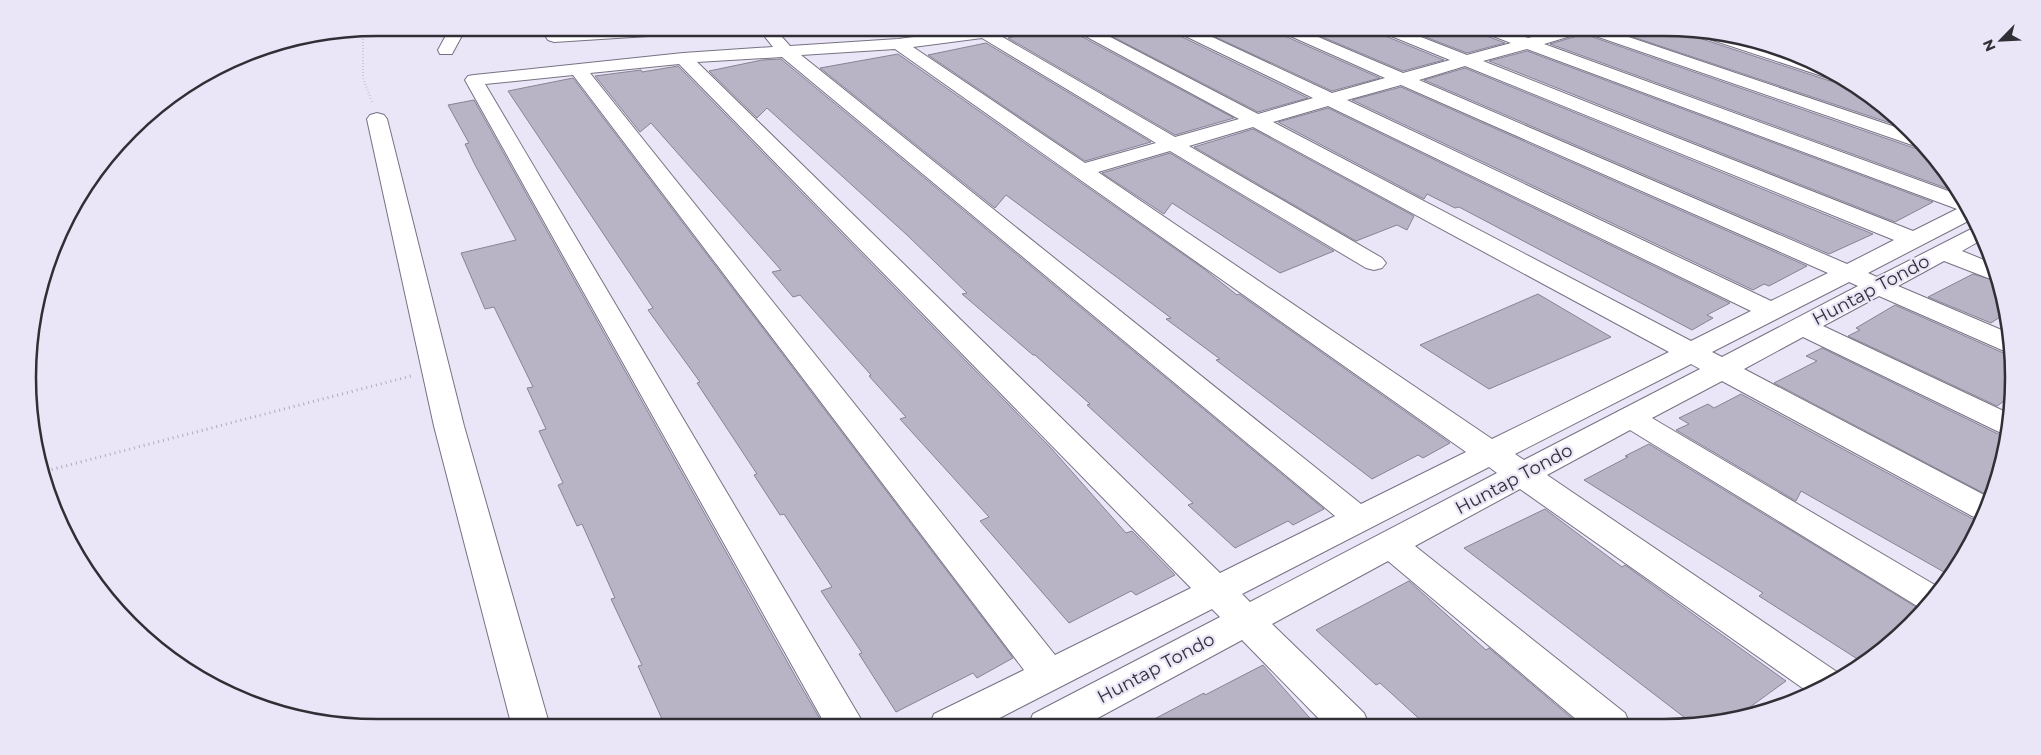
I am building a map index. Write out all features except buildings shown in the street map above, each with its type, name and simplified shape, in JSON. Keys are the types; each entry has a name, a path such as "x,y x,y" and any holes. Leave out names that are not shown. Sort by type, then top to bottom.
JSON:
{"street":[{"path":"446,50 454,36"},
{"path":"554,36 570,36"},
{"path":"773,36 784,50 1359,519"},
{"path":"842,719 474,80 683,58 898,44 945,36"},
{"path":"990,36 1374,263"},
{"path":"1097,36 1980,506"},
{"path":"1198,36 1771,311"},
{"path":"1303,36 2003,340"},
{"path":"1405,36 1914,240"},
{"path":"1508,36 1955,201"},
{"path":"1082,170 1552,36"},
{"path":"1611,36 1905,136"},
{"path":"898,44 1820,680"},
{"path":"1759,50 1781,57"},
{"path":"683,58 1344,719"},
{"path":"578,69 1049,675"},
{"path":"377,119 452,435 529,719"},
{"path":"962,719 1963,215"},
{"name":"Huntap Tondo","path":"1074,719 1246,621 1974,235"},
{"path":"1943,252 1987,269"},
{"path":"1802,326 2002,422"},
{"path":"1630,418 1926,596"},
{"path":"1390,544 1604,719"}],"path":[{"path":"361,37 363,38 364,78 377,119"},
{"path":"49,470 436,369"}]}
